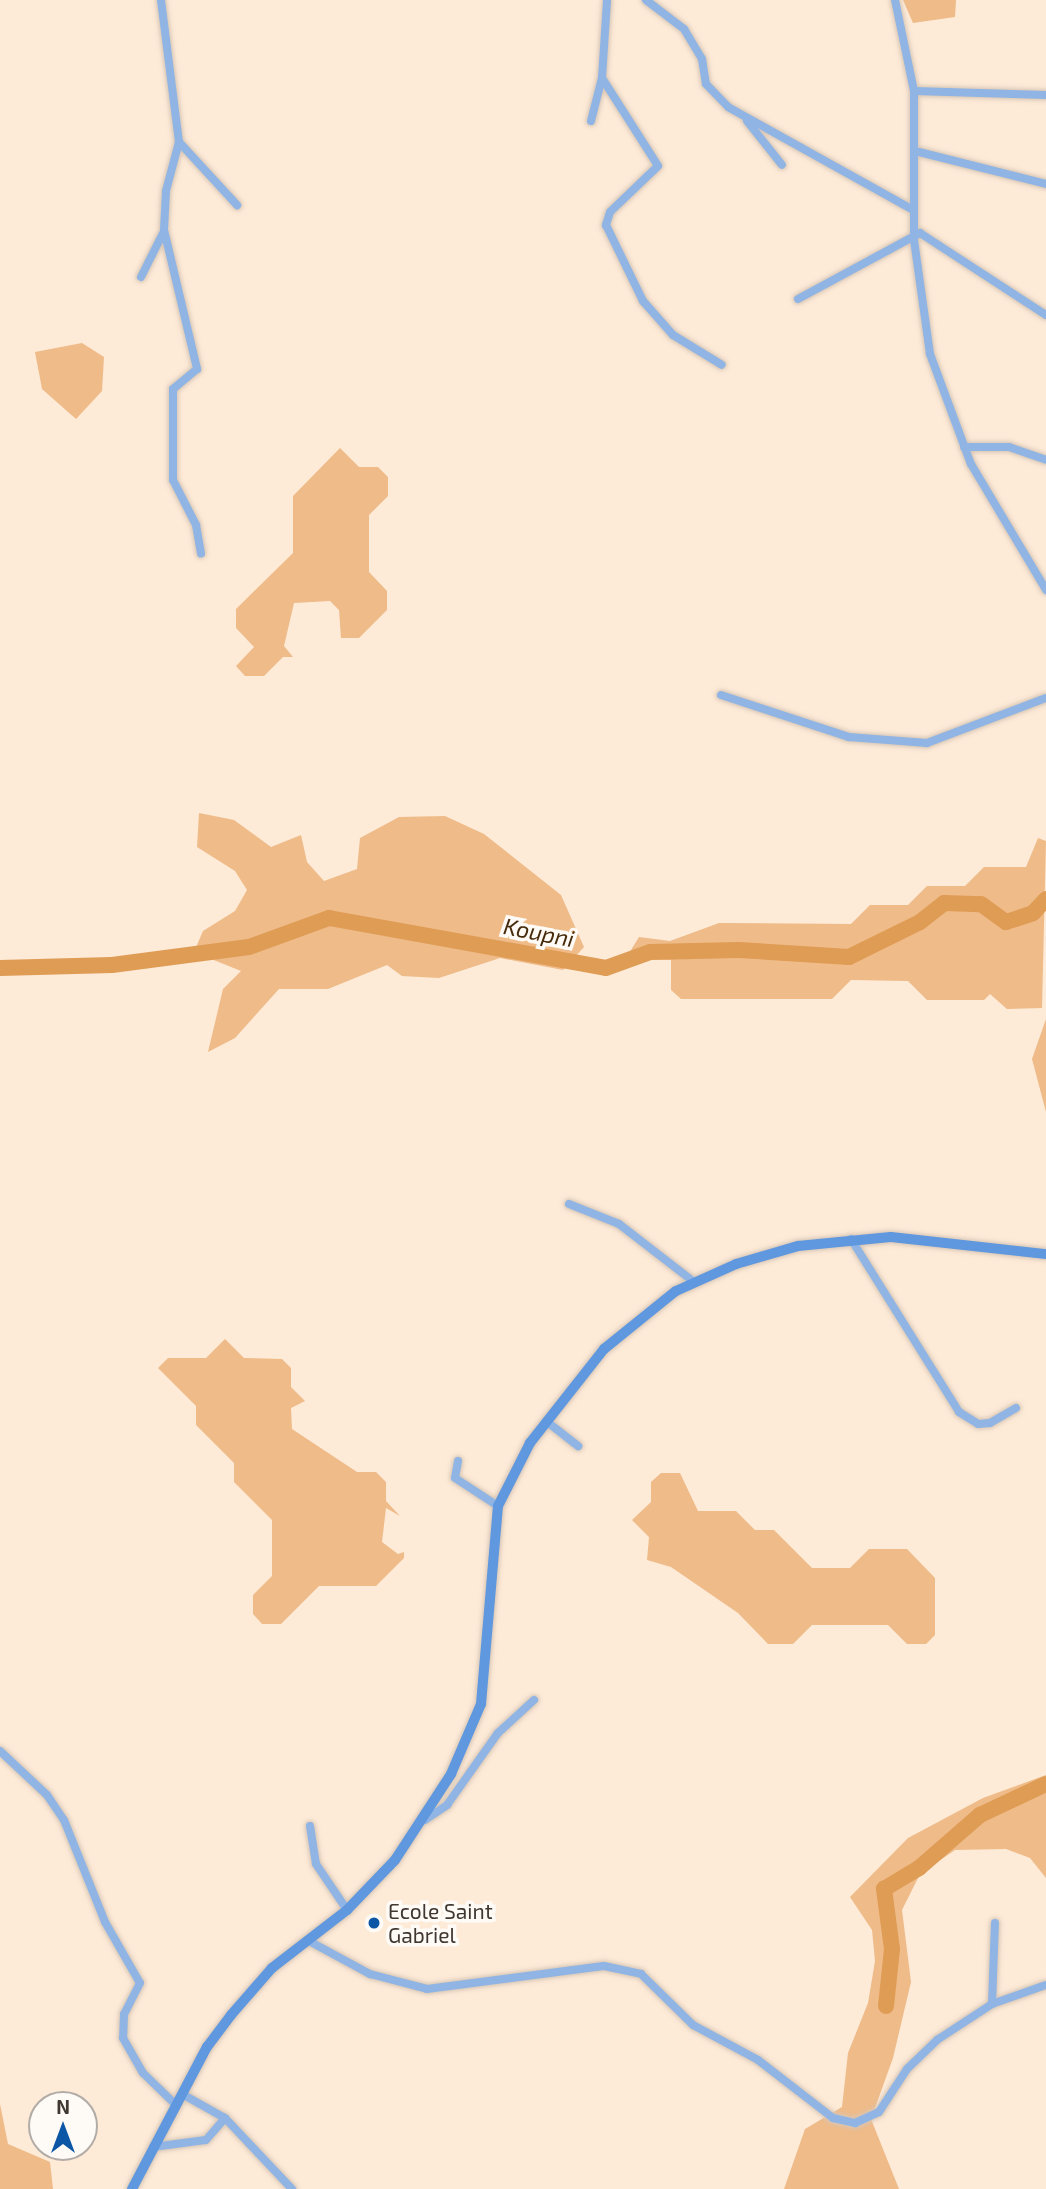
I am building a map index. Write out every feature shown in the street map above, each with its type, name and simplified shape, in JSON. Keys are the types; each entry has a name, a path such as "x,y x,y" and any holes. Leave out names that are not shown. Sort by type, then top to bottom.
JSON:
{"main road":[{"path":"132,2189 207,2047 253,1988 307,1940 347,1910 425,1821 481,1704 498,1506 547,1421 624,1329 694,1282 766,1254 851,1239 956,1241 1046,1254"}],"street":[{"path":"161,0 179,142 166,191 164,230 197,369 173,388 173,480 196,525 201,554"},
{"path":"591,121 602,78 607,0"},
{"path":"646,0 684,29 702,59 713,93 747,120 913,210"},
{"path":"895,0 914,91 914,235 930,354 964,447 1046,590"},
{"path":"602,78 658,166 610,212 606,225 643,301 673,335 722,365"},
{"path":"914,91 1046,95"},
{"path":"747,120 782,165"},
{"path":"179,142 237,205"},
{"path":"915,151 1046,184"},
{"path":"141,277 164,230"},
{"path":"798,299 914,235 926,234 1046,315"},
{"path":"964,447 1009,447 1046,460"},
{"path":"721,695 849,737 927,743 1046,698"},
{"path":"569,1204 619,1224 694,1282"},
{"path":"851,1239 959,1412 978,1424 990,1423 1016,1408"},
{"path":"547,1421 578,1446"},
{"path":"458,1461 455,1478 498,1506"},
{"path":"425,1821 447,1805 498,1733 534,1700"},
{"path":"0,1751 47,1795 64,1821 105,1922 140,1983 124,2014 123,2038 143,2073 175,2105"},
{"path":"310,1826 316,1864 347,1910"},
{"path":"992,2004 995,1923"},
{"path":"307,1940 370,1974 427,1989 604,1966 641,1974 693,2025 758,2060 845,2122 873,2118 924,2050 992,2004 1046,1985"},
{"path":"182,2094 225,2118 292,2189"},
{"path":"153,2147 206,2140 225,2118"}],"shaded area":[{"path":"903,0 956,0 955,17 913,23"},
{"path":"82,343 104,357 102,391 76,419 42,389 35,352"},
{"path":"340,448 359,467 378,467 388,477 388,496 369,515 369,572 387,591 387,610 359,638 341,638 339,610 330,601 294,603 284,646 293,657 283,657 264,676 245,676 236,666 254,647 236,628 236,609 293,553 293,496"},
{"path":"199,813 234,820 271,847 301,835 307,862 324,881 357,869 360,838 399,817 445,816 484,834 561,895 584,947 563,970 500,958 439,978 402,976 387,965 328,989 279,989 235,1038 208,1052 223,989 241,971 194,952 203,931 235,911 247,890 235,871 197,847"},
{"path":"1038,838 1046,841 1042,1008 1007,1009 990,994 984,1000 927,1000 908,981 851,980 832,999 681,999 671,990 671,960 626,958 639,937 670,941 719,923 851,924 870,905 908,905 927,886 965,886 984,867 1026,867"},
{"path":"1046,1019 1046,1112 1032,1059"},
{"path":"225,1339 244,1358 282,1359 291,1368 291,1387 305,1401 291,1408 292,1429 357,1472 376,1472 386,1482 386,1501 400,1516 386,1508 382,1542 398,1554 404,1552 404,1558 376,1586 319,1586 281,1624 262,1624 253,1614 253,1595 272,1576 272,1520 234,1482 234,1463 196,1425 196,1406 158,1368 168,1358 206,1358"},
{"path":"661,1473 680,1473 698,1511 736,1511 755,1530 774,1530 812,1568 850,1568 869,1549 907,1549 935,1578 935,1635 926,1644 907,1644 888,1625 812,1625 793,1644 768,1644 738,1613 671,1567 647,1560 649,1537 632,1520 651,1502 651,1482"},
{"path":"1046,1775 1046,1878 1030,1858 1006,1849 955,1850 920,1874 902,1910 911,1982 893,2058 871,2119 899,2189 784,2189 805,2129 842,2107 848,2053 868,2003 875,1961 872,1930 850,1897 908,1838 983,1798"},
{"path":"0,2104 8,2144 28,2153 28,2161 50,2162 53,2189 0,2189"}],"waterway":[{"name":"Koupni","path":"0,968 112,965 249,947 329,918 606,968 650,952 739,950 849,957 920,922 944,903 981,904 1006,922 1033,913 1046,899"},
{"path":"886,2006 892,1949 884,1889 919,1868 980,1815 1046,1784"}],"place":[{"name":"Ecole Saint Gabriel","path":"374,1923"}]}
